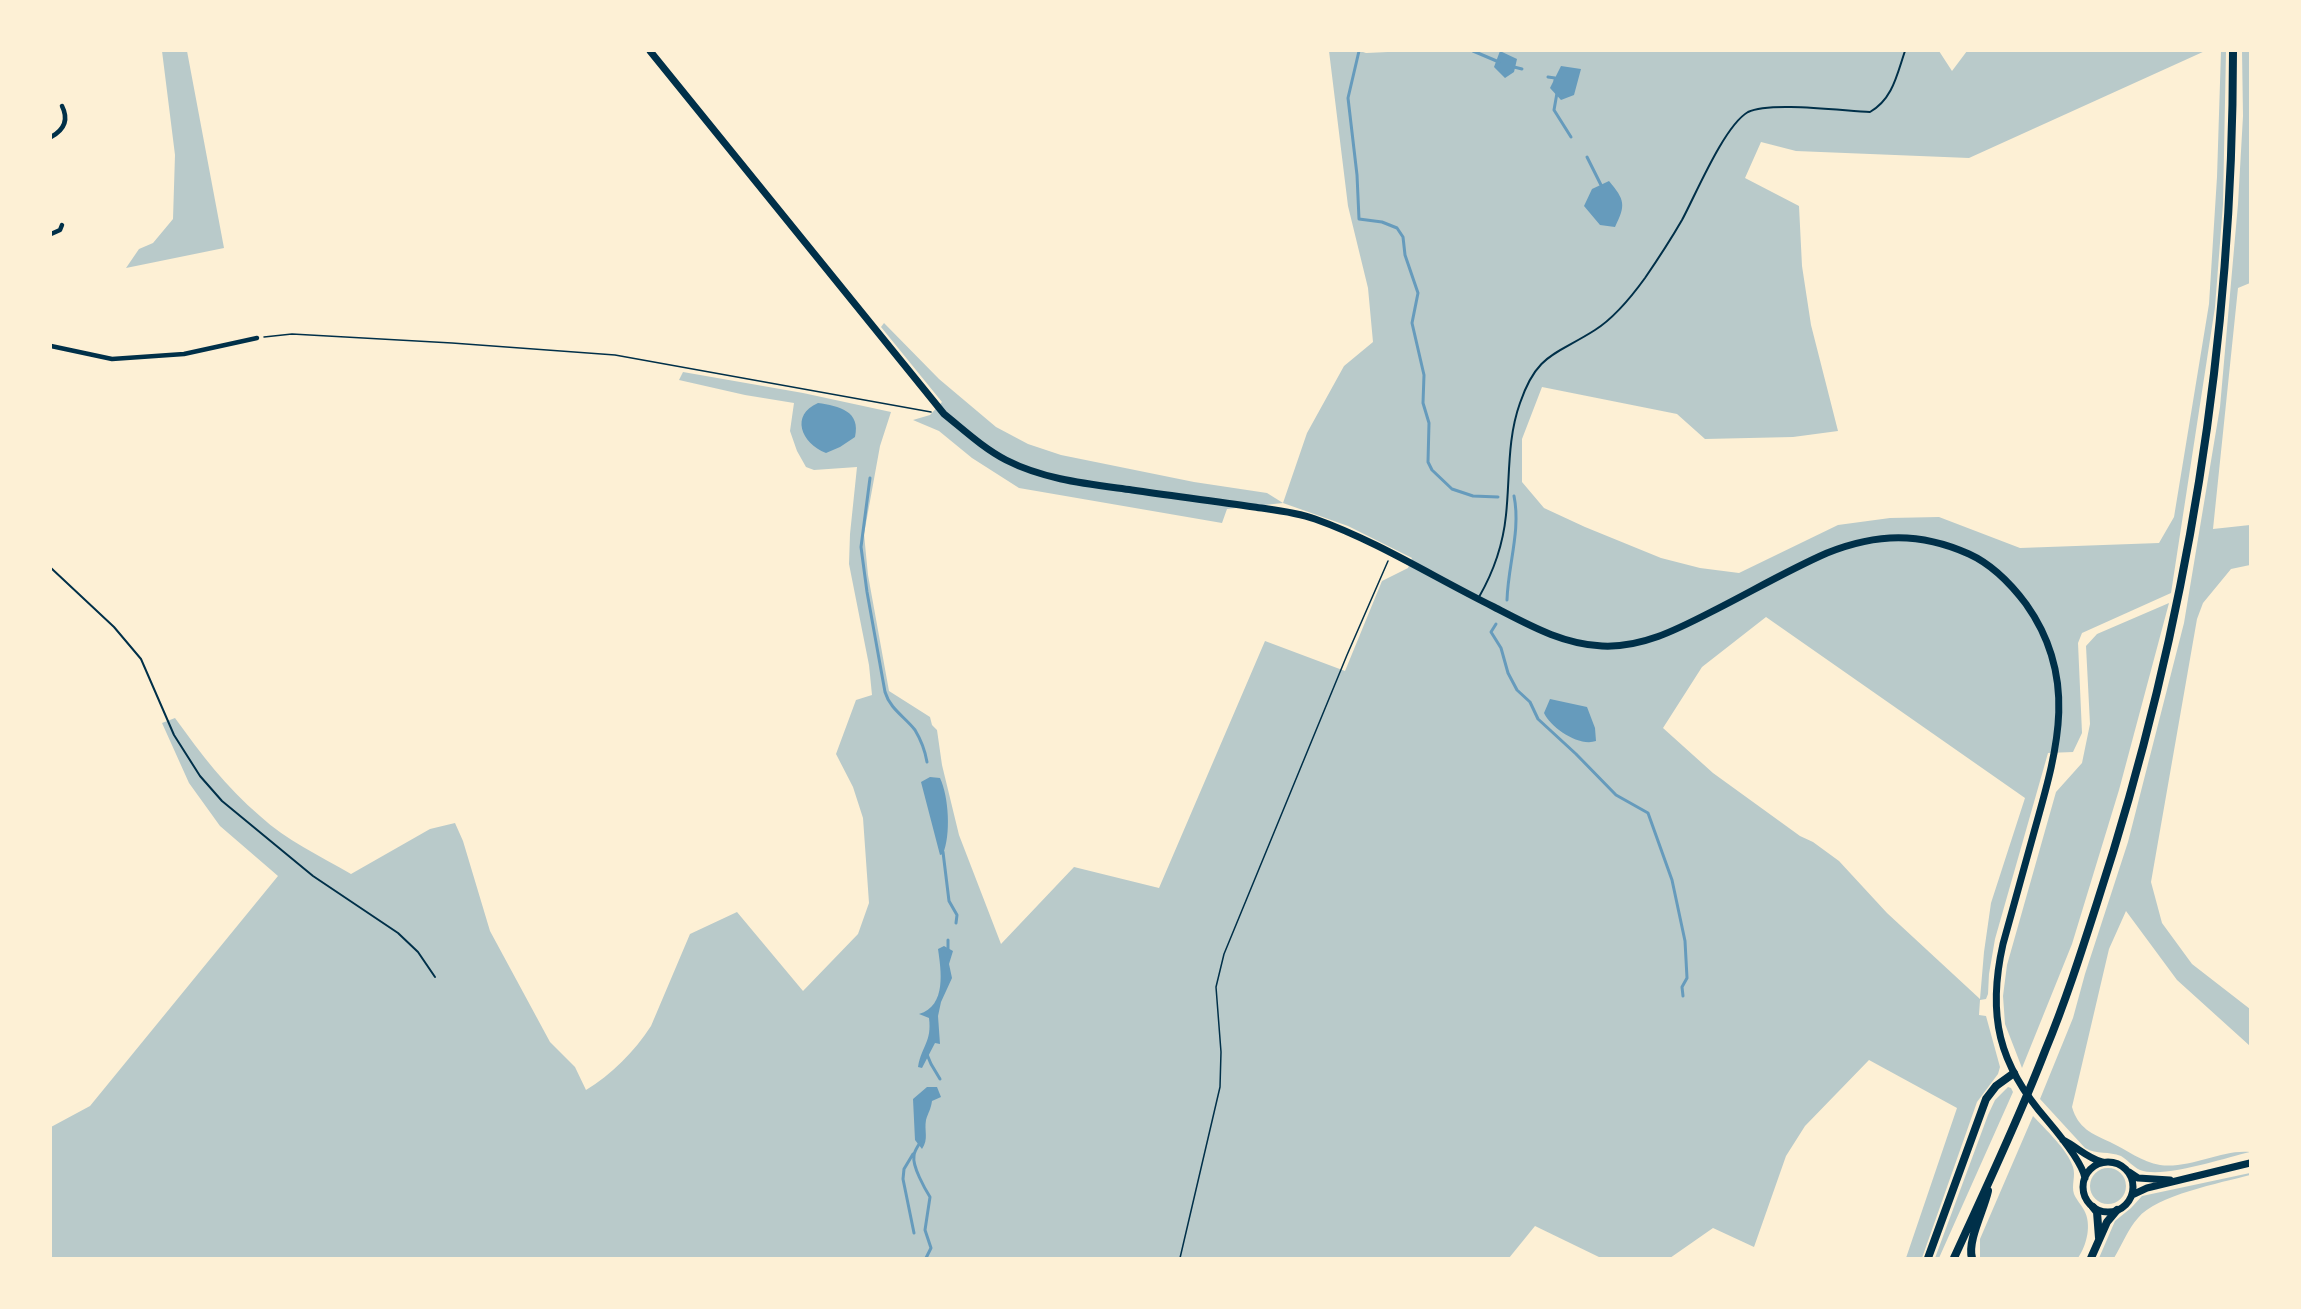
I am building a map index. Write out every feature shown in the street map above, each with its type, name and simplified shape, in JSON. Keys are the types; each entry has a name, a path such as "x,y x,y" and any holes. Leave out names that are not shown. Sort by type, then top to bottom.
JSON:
{"main road":[{"path":"650,51 944,414 981,445 1027,470 1078,483 1312,518 1391,554 1539,631 1577,643 1604,646 1647,641 1677,629 1828,553 1860,542 1913,537 1943,543 1985,561 2018,594 2037,620 2053,665 2060,704 2058,740 1997,972 1995,1006 2001,1040 2014,1074 2084,1171 2084,1195 2097,1212 2099,1238"},
{"path":"1954,1258 2045,1052 2083,947 2122,827 2175,621 2205,451 2221,317 2232,156 2233,51"},
{"path":"1928,1258 1986,1099 1996,1086 2014,1074"},
{"path":"2063,1140 2094,1160 2115,1162 2139,1178 2182,1180"},
{"path":"2085,1178 2091,1168 2102,1162"},
{"path":"2132,1195 2147,1188 2250,1163"},
{"path":"2091,1258 2111,1215 2128,1202 2132,1195 2132,1179 2128,1171"},
{"path":"1972,1258 1971,1242 1985,1206 1989,1181"},
{"path":"2093,1207 2106,1212 2117,1210"}],"street":[{"path":"51,137 61,131 65,122 62,106"},
{"path":"51,234 60,230 62,225"},
{"path":"51,346 112,359 183,354 257,338"}],"lane":[{"path":"1478,599 1497,559 1506,517 1510,444 1519,403 1535,369 1552,353 1597,329 1621,307 1645,279 1681,222 1712,162 1735,124 1749,112 1772,107 1870,112 1881,106 1888,97 1905,51"},
{"path":"51,567 114,627 141,658 174,735 200,776 222,801 313,876 398,933 418,952 435,977"}],"path":[{"path":"257,338 292,334 452,343 615,356 944,414"},
{"path":"1180,1258 1220,1087 1221,1052 1215,987 1224,954 1391,554"}],"shaded area":[{"path":"162,51 187,51 224,248 126,268 139,249 153,243 173,219 175,155"},
{"path":"1329,51 1366,53 1409,51 1939,51 1952,71 1967,51 2205,51 1969,158 1796,151 1761,142 1745,178 1799,206 1802,266 1811,325 1838,431 1793,437 1705,439 1677,414 1542,387 1522,439 1522,482 1544,508 1661,558 1700,568 1739,573 1838,525 1890,518 1939,517 2020,548 2159,543 2174,517 2209,304 2217,177 2221,51 2226,51 2223,204 2215,307 2171,593 2082,633 2078,643 2082,733 2073,752 2048,753 1995,939 1988,994 1986,999 1980,1000 1979,1015 1986,1016 2000,1067 1998,1074 1977,1102 1922,1258 1906,1258 1957,1108 1869,1060 1805,1126 1786,1156 1754,1247 1713,1228 1670,1258 1601,1258 1535,1226 1509,1258 51,1258 51,1127 90,1106 278,876 220,826 189,783 162,723 175,718 214,770 270,825 351,874 430,829 455,823 463,841 490,931 550,1042 575,1067 586,1090 622,1062 651,1026 690,934 737,912 803,991 858,934 869,903 863,818 853,787 836,754 856,700 872,695 869,665 849,564 857,467 814,470 806,467 790,431 794,403 679,380 683,372 803,393 891,412 880,446 864,534 868,575 889,691 930,717 932,725 937,730 942,765 959,835 1001,944 1074,867 1159,888 1265,641 1345,671 1382,581 1408,568 1412,558 1348,526 1283,503 1307,433 1344,366 1373,342 1368,288 1348,206","holes":["1766,617 2025,798 1991,903 1980,999 1887,913 1839,861 1813,842 1800,836 1713,773 1663,728 1702,667"]},
{"path":"2242,51 2250,51 2250,283 2238,288 2213,529 2250,525 2250,565 2231,569 2203,603 2197,619 2151,882 2162,923 2192,964 2250,1009 2250,1046 2177,980 2126,911 2109,949 2072,1107 2078,1120 2086,1129 2141,1159 2160,1165 2183,1164 2228,1153 2250,1152 2178,1170 2150,1172 2137,1169 2121,1156 2094,1152 2085,1148 2040,1099 2073,1018 2128,842 2184,623 2220,407 2238,204 2243,116"},
{"path":"884,323 939,379 996,427 1028,444 1061,455 1194,482 1267,493 1283,503 1227,509 1222,523 1019,488 972,458 939,431 913,420 930,415 942,402 881,327"},
{"path":"2169,603 2119,790 2072,944 2022,1068 2005,1024 2003,996 2007,965 2056,792 2082,763 2090,724 2086,646 2097,634"},
{"path":"2008,1087 2013,1092 1939,1258 1935,1258 1988,1115 1995,1100"},
{"path":"2033,1116 2061,1147 2073,1167 2074,1194 2088,1222 2084,1247 2078,1258 1980,1258 1980,1239"},
{"path":"2108,1168 2121,1173 2126,1186 2121,1199 2108,1204 2095,1199 2090,1186 2095,1173"},
{"path":"2250,1173 2250,1175 2174,1196 2159,1203 2134,1222 2114,1258 2099,1258 2115,1221 2142,1196"}],"water":[{"path":"1500,51 1517,59 1514,72 1505,78 1494,67"},
{"path":"1561,66 1581,69 1574,95 1561,100 1550,88"},
{"path":"1609,181 1622,203 1621,213 1615,227 1600,225 1584,206 1592,189"},
{"path":"818,403 841,408 847,411 855,421 855,437 826,453 810,443 802,429 804,414"},
{"path":"1550,699 1587,707 1595,728 1596,741 1574,739 1553,725 1544,713"},
{"path":"930,777 940,778 947,805 946,846 943,854 940,855 921,782"},
{"path":"944,946 953,951 949,964 952,978 941,1002 938,1016 940,1044 935,1043 922,1068 918,1067 930,1026 929,1018 919,1014 928,1010 938,995 941,977 938,949"},
{"path":"927,1087 937,1087 941,1097 932,1101 926,1120 926,1138 922,1149 915,1140 913,1099"}],"waterway":[{"path":"1359,51 1348,98 1357,175 1359,219 1382,222 1397,228 1403,237 1405,255 1418,293 1412,323 1424,375 1423,403 1429,423 1428,462 1432,470 1452,489 1473,496 1498,497"},
{"path":"1473,51 1499,62"},
{"path":"1514,67 1522,69"},
{"path":"1548,77 1555,78 1555,81"},
{"path":"1557,93 1554,110 1571,137"},
{"path":"1587,157 1601,185"},
{"path":"870,478 861,547 885,692 894,708 915,730 927,762"},
{"path":"1507,600 1516,522 1514,496"},
{"path":"1496,624 1491,632 1501,648 1508,673 1517,690 1530,702 1538,719 1616,795 1648,813 1672,880 1685,941 1687,978 1682,987 1683,996"},
{"path":"943,852 949,901 957,915 956,923"},
{"path":"948,940 948,951"},
{"path":"926,1052 940,1079"},
{"path":"920,1142 915,1152 915,1166 930,1197 925,1230 931,1248 926,1258"},
{"path":"913,1154 904,1169 903,1179 914,1233"}]}
